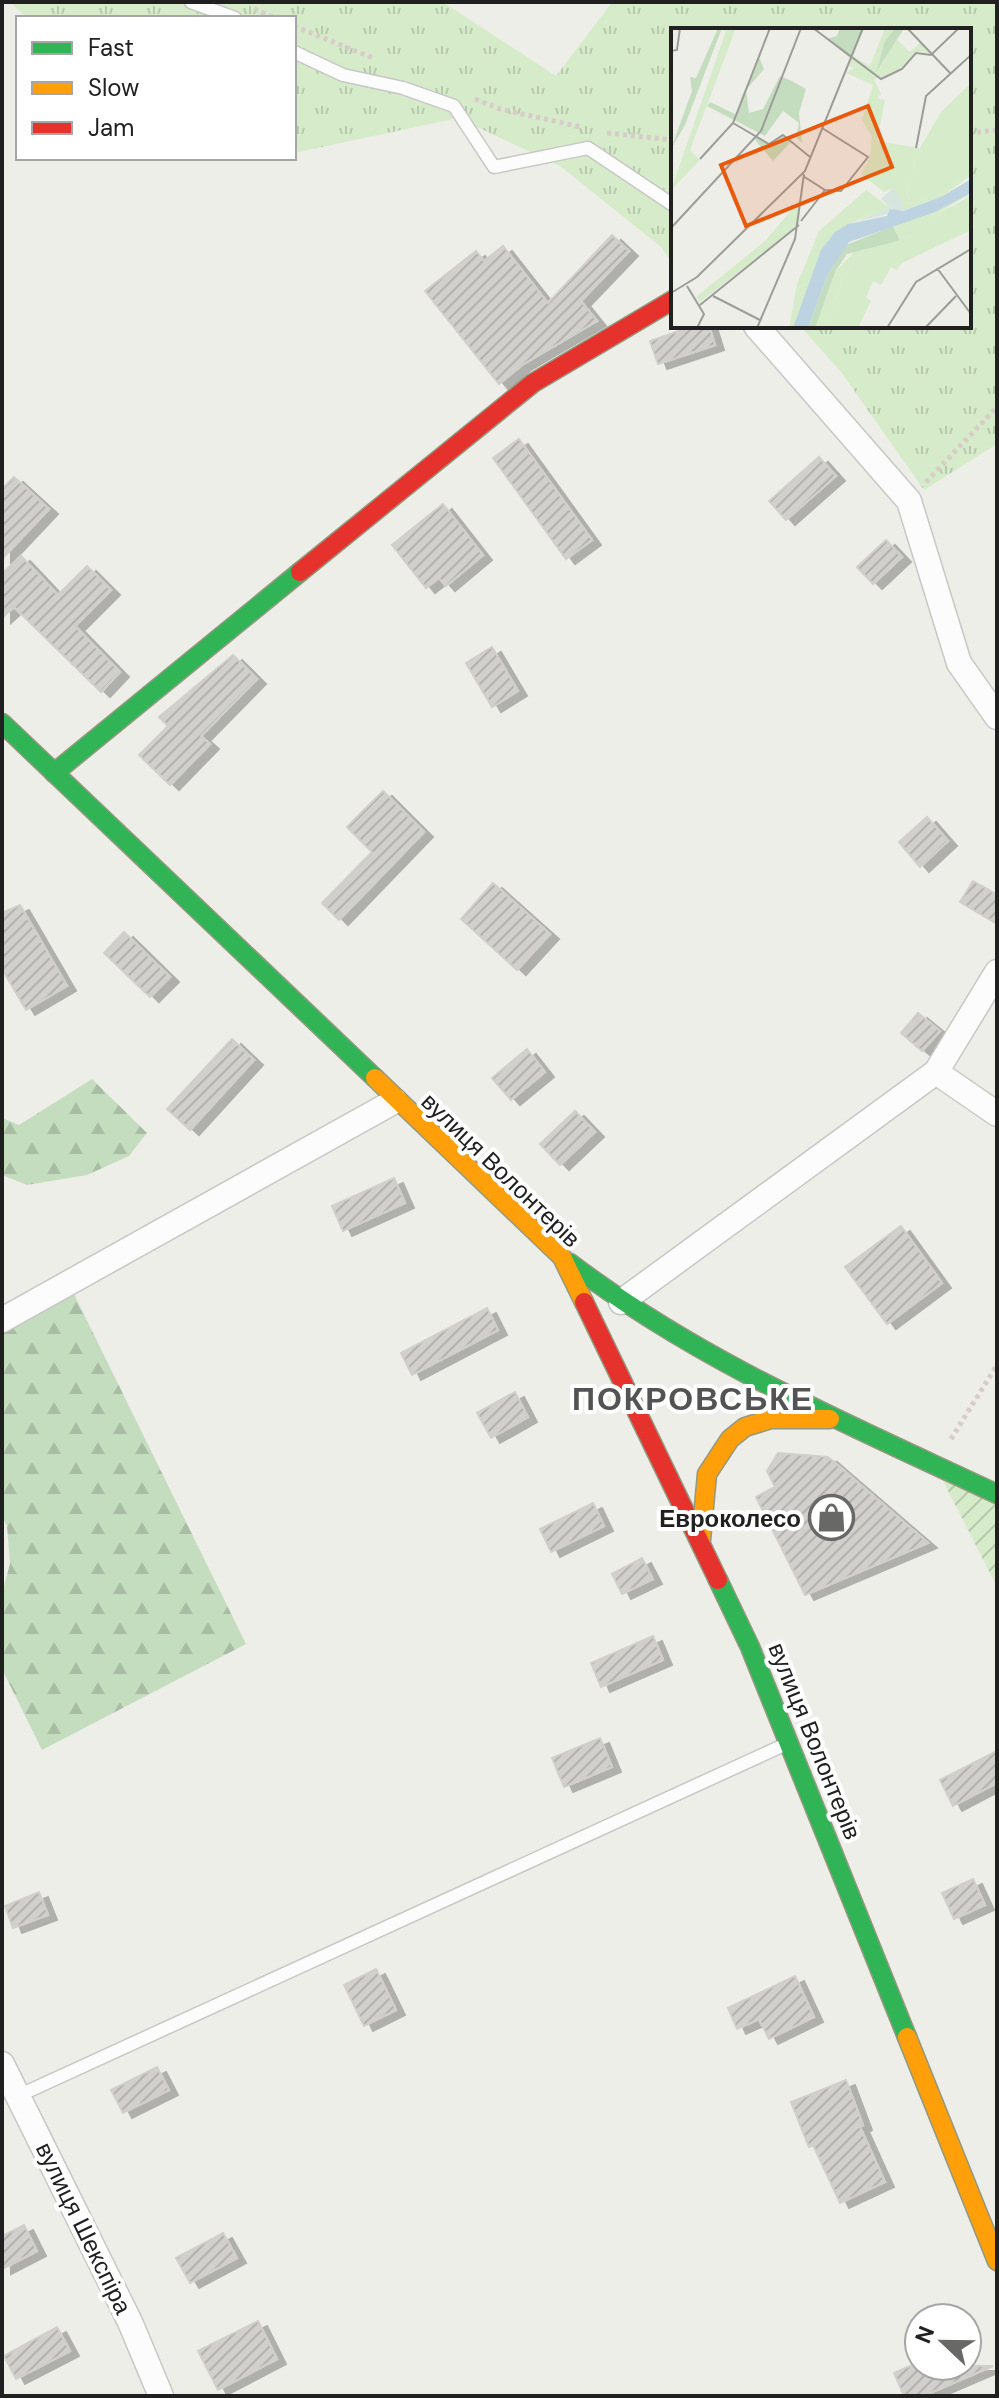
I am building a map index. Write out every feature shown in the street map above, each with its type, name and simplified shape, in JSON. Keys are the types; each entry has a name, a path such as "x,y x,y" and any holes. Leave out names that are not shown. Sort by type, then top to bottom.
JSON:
{"street":[{"path":"54,773 533,383 671,301"},
{"path":"758,328 909,501 959,663 997,717"},
{"name":"вулиця Волонтерів","path":"2,723 562,1257 700,1541 791,1742 997,2261"},
{"path":"621,1302 936,1072 997,972"},
{"path":"936,1072 997,1114"},
{"path":"2,1320 395,1101"},
{"path":"562,1257 621,1302 724,1365 997,1494"},
{"path":"700,1541 707,1474 730,1439 745,1427 771,1419 842,1419"},
{"name":"вулиця Шекспіра","path":"2,2064 130,2322 161,2396"}],"lane":[{"path":"191,2 230,16"},
{"path":"296,53 343,75 403,88 454,106 494,167 588,148 671,204"},
{"path":"20,2095 791,1742"}],"path":[{"path":"296,27 382,61"},
{"path":"470,97 500,109 587,128"},
{"path":"971,133 997,130"},
{"path":"602,132 671,140"},
{"path":"909,501 997,407"},
{"path":"935,1465 997,1365"}],"green space":[{"path":"10,2 443,2 556,76 612,2 997,2 997,444 924,490 841,372 802,328 971,328 971,28 671,28 671,261 661,247 560,166 458,118 296,153 296,16 25,16"},
{"path":"92,1079 147,1133 129,1156 87,1175 27,1185 2,1175 2,1118 19,1125"},
{"path":"69,1284 246,1644 42,1750 2,1669 2,1593 10,1564 7,1526 2,1517 2,1320"},
{"path":"935,1465 997,1494 997,1587"}],"building":[{"path":"612,235 629,251 581,301 597,321 522,365 499,384 425,291 476,251 484,261 503,246 548,303"},
{"path":"687,328 710,328 715,345 658,364 650,341"},
{"path":"519,439 592,540 566,559 493,458"},
{"path":"819,457 836,476 786,520 769,501"},
{"path":"14,477 49,509 2,559 2,489"},
{"path":"443,504 483,555 446,586 439,578 426,588 392,545"},
{"path":"886,540 902,557 873,584 857,567"},
{"path":"21,556 58,595 87,566 111,590 75,626 120,672 101,692 14,607 2,618 2,574"},
{"path":"492,647 518,691 492,707 466,663"},
{"path":"233,655 257,679 201,736 210,744 170,785 139,755 168,726 159,717"},
{"path":"383,791 424,832 339,920 322,903 372,852 347,827"},
{"path":"927,817 948,841 920,867 899,842"},
{"path":"973,881 997,895 997,924 960,902"},
{"path":"493,883 550,934 517,970 461,919"},
{"path":"20,905 67,986 26,1010 2,969 2,913"},
{"path":"124,932 170,977 150,997 104,953"},
{"path":"918,1013 940,1031 922,1051 901,1033"},
{"path":"232,1039 254,1060 190,1130 167,1109"},
{"path":"527,1049 545,1072 511,1100 492,1078"},
{"path":"575,1111 595,1132 560,1165 540,1144"},
{"path":"394,1178 405,1203 343,1231 332,1206"},
{"path":"901,1226 942,1283 887,1324 845,1267"},
{"path":"487,1308 498,1330 412,1375 401,1353"},
{"path":"515,1392 528,1417 491,1438 477,1413"},
{"name":"Евроколесо","path":"778,1453 828,1457 928,1543 805,1595 756,1497 775,1487 767,1471"},
{"path":"593,1503 604,1526 551,1552 540,1529"},
{"path":"642,1558 653,1579 622,1594 612,1574"},
{"path":"653,1636 663,1660 601,1687 591,1663"},
{"path":"600,1738 612,1767 564,1787 552,1758"},
{"path":"997,1751 997,1783 953,1806 940,1780"},
{"path":"973,1879 985,1905 954,1919 942,1893"},
{"path":"39,1892 48,1915 13,1928 5,1906"},
{"path":"376,1969 396,2010 364,2026 344,1985"},
{"path":"795,1976 814,2017 769,2039 759,2019 737,2029 728,2008"},
{"path":"157,2067 169,2090 123,2113 111,2090"},
{"path":"846,2080 863,2125 860,2127 885,2182 840,2203 813,2145 809,2147 791,2102"},
{"path":"24,2225 37,2251 2,2269 2,2236"},
{"path":"223,2233 237,2258 190,2283 176,2258"},
{"path":"258,2321 277,2359 218,2390 198,2351"},
{"path":"57,2327 70,2351 16,2379 4,2356"},
{"path":"903,2369 903,2382 956,2382 923,2396 904,2396 894,2373"}],"traffic: fast":[{"path":"54,773 300,572"},
{"path":"2,723 375,1078"},
{"path":"570,1263 620,1299 723,1361 832,1417 997,1494"},
{"path":"718,1580 750,1647 907,2037"}],"traffic: slow":[{"path":"375,1078 562,1257 584,1302"},
{"path":"701,1540 707,1474 730,1439 745,1427 771,1419 830,1419"},
{"path":"907,2037 997,2261"}],"traffic: jam":[{"path":"300,572 533,383 671,301"},
{"path":"584,1302 718,1580"}],"place":[{"name":"Евроколесо","path":"832,1518"}],"district":[{"name":"ПОКРОВСЬКЕ","path":"693,1399"}]}
